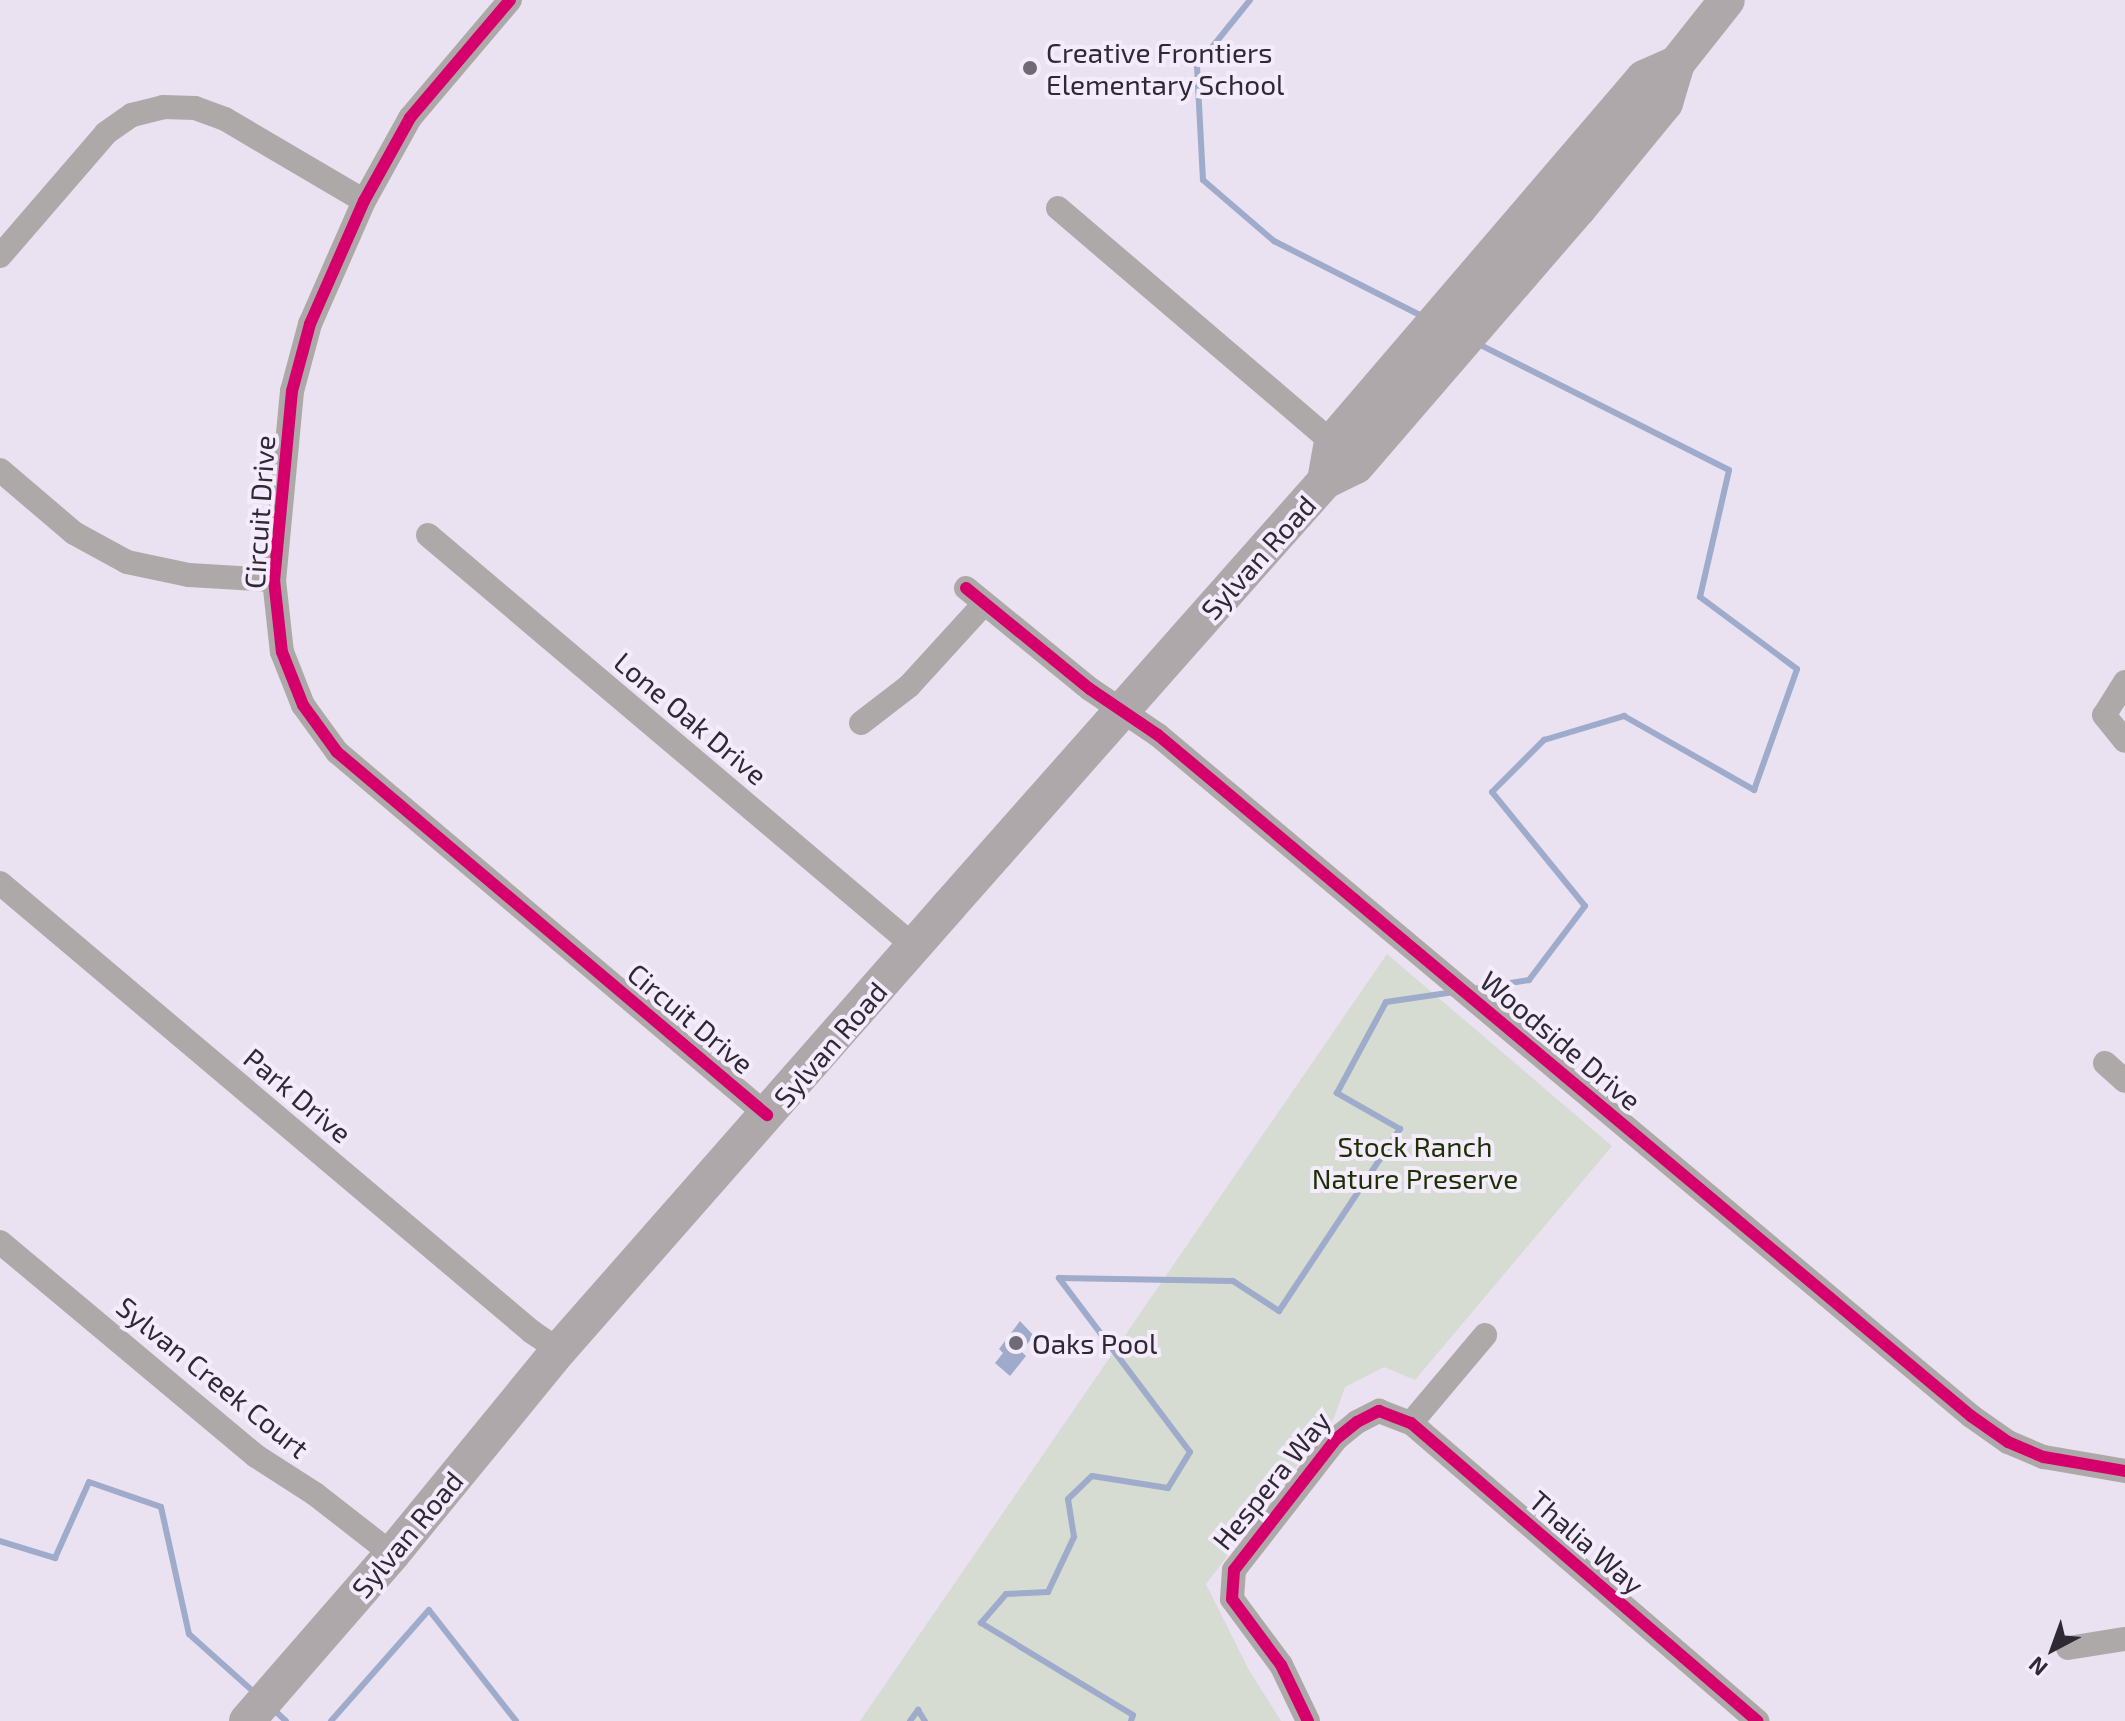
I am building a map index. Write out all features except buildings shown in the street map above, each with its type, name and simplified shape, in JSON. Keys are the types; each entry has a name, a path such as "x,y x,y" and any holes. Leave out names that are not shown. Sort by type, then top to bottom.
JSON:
{"main road":[{"name":"Sylvan Road","path":"259,1708 392,1554 559,1350 1325,481 1356,466 1451,329 1644,78 1677,63 1727,0"},
{"name":"Sylvan Road","path":"1325,481 1332,442 1451,329"}],"street":[{"name":"Circuit Drive","path":"510,0 410,118 364,201 299,357 274,580 282,652 290,679 311,718 337,752 767,1115"},
{"path":"0,256 106,133 132,115 163,107 195,108 225,119 364,201"},
{"path":"1058,208 1332,442"},
{"path":"0,470 74,533 127,562 189,575 274,580"},
{"name":"Lone Oak Drive","path":"428,535 915,947"},
{"name":"Woodside Drive","path":"966,588 1089,689 1182,754 1971,1416 2008,1442 2044,1457 2125,1471"},
{"path":"861,723 909,686 983,605"},
{"path":"2125,682 2104,715 2125,741"},
{"name":"Park Drive","path":"0,883 532,1332 559,1350"},
{"path":"2105,1063 2125,1081"},
{"name":"Sylvan Creek Court","path":"0,1242 256,1456 315,1494 392,1554"},
{"path":"1411,1423 1485,1335"},
{"name":"Thalia Way","path":"1379,1411 1411,1423 1758,1721"},
{"name":"Hespera Way","path":"1308,1721 1281,1665 1232,1599 1234,1570 1336,1439 1357,1422 1379,1411"},
{"path":"2068,1648 2125,1639"}],"green space":[{"name":"Stock Ranch Nature Preserve","path":"1387,954 1612,1146 1415,1380 1384,1367 1345,1387 1334,1418 1206,1584 1249,1670 1281,1721 860,1721"}],"water":[{"name":"Oaks Pool","path":"1020,1321 1034,1336 1021,1351 1026,1356 1010,1376 995,1363 1003,1353 999,1349"}],"waterway":[{"path":"1250,0 1197,66 1203,180 1274,241 1424,317"},
{"path":"1473,989 1529,980 1585,906 1492,792 1544,740 1624,716 1754,790 1797,669 1700,597 1729,470 1476,343"},
{"path":"1131,1721 1133,1715 981,1623 1006,1594 1048,1592 1074,1537 1068,1499 1092,1476 1168,1488 1190,1452 1059,1278 1233,1281 1279,1311 1400,1129 1337,1093 1386,1002 1454,992"},
{"path":"0,1541 55,1558 89,1482 161,1507 189,1634 255,1693"},
{"path":"331,1721 429,1610 516,1721"},
{"path":"272,1708 286,1721"},
{"path":"910,1721 918,1710 925,1721"}],"cycle path":[{"path":"510,0 410,118 364,201 310,324 292,391 274,580 282,652 303,705 337,752 767,1115"},
{"path":"966,588 1090,689 1158,735 1971,1416 2008,1442 2044,1457 2125,1471"},
{"path":"1308,1721 1281,1665 1232,1599 1234,1570 1336,1439 1357,1422 1379,1411 1411,1423 1758,1721"}],"place":[{"name":"Creative Frontiers Elementary School","path":"1030,68"},
{"name":"Oaks Pool","path":"1016,1343"}]}
